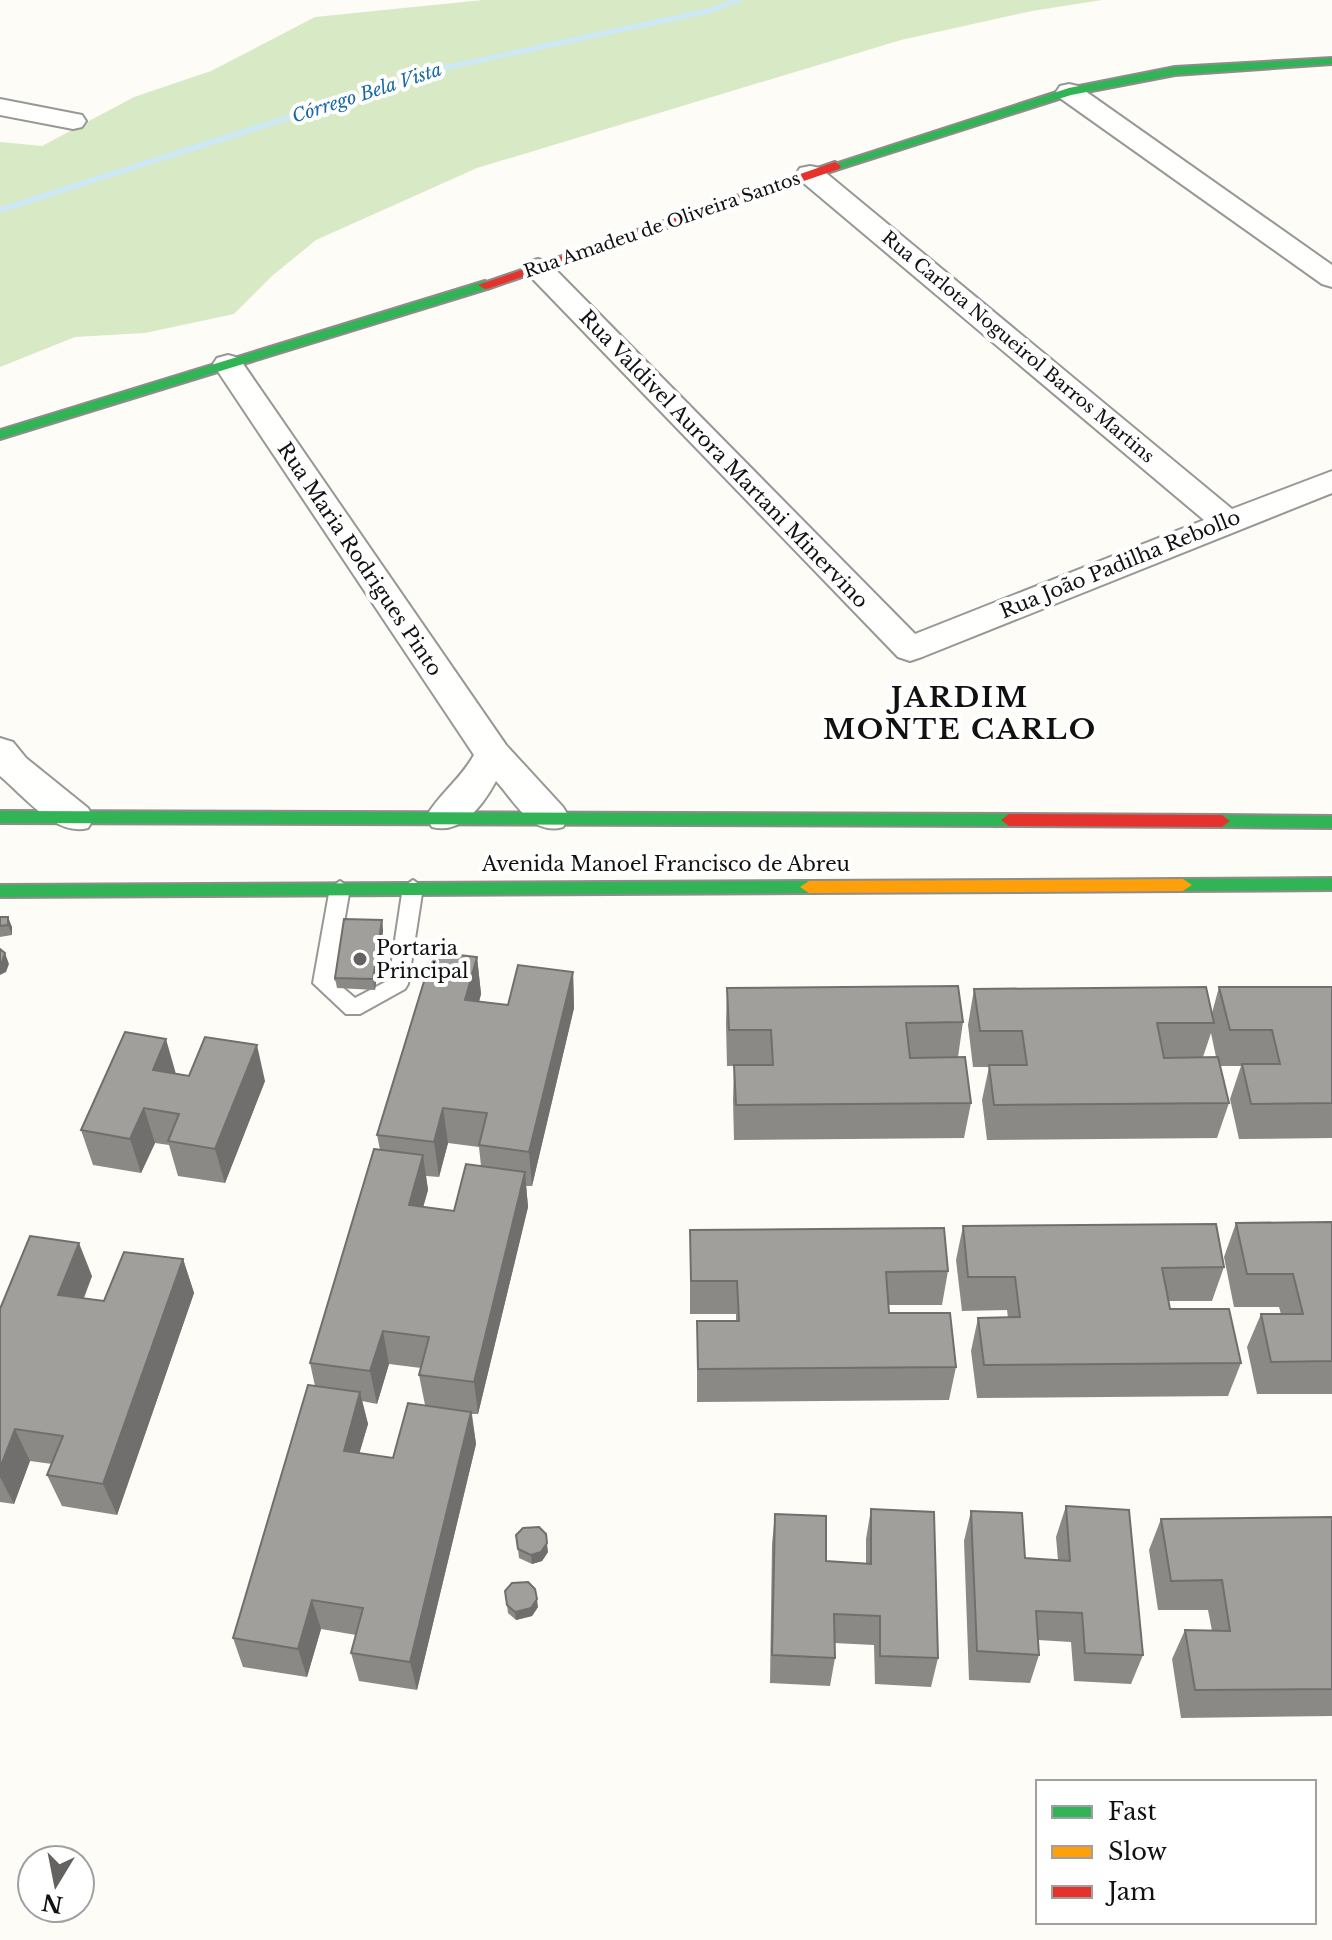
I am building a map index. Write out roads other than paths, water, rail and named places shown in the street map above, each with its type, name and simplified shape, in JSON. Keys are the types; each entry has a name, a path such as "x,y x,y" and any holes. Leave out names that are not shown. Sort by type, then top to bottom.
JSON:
{"main road":[{"name":"Rua Amadeu de Oliveira Santos","path":"0,435 538,268 810,174 1069,92 1175,71 1332,61"},
{"path":"0,817 1332,822"},
{"name":"Avenida Manoel Francisco de Abreu","path":"0,891 1332,884"}],"street":[{"path":"1069,92 1332,278"},
{"path":"0,107 73,121"},
{"name":"Rua Carlota Nogueirol Barros Martins","path":"810,174 1226,521"},
{"name":"Rua Valdivel Aurora Martani Minervino","path":"538,268 910,649"},
{"name":"Rua Maria Rodrigues Pinto","path":"228,364 493,754 550,817"},
{"name":"Rua João Padilha Rebollo","path":"910,649 1332,481"},
{"path":"0,751 13,767 75,818"},
{"path":"445,817 476,785 493,754"}],"lane":[{"path":"340,888 323,983 353,1008 398,984 413,887"}],"waterway":[{"name":"Córrego Bela Vista","path":"0,210 440,69 711,10 740,0"}],"place":[{"name":"Portaria Principal","path":"360,959"}],"district":[{"name":"JARDIM MONTE CARLO","path":"960,713"}]}
